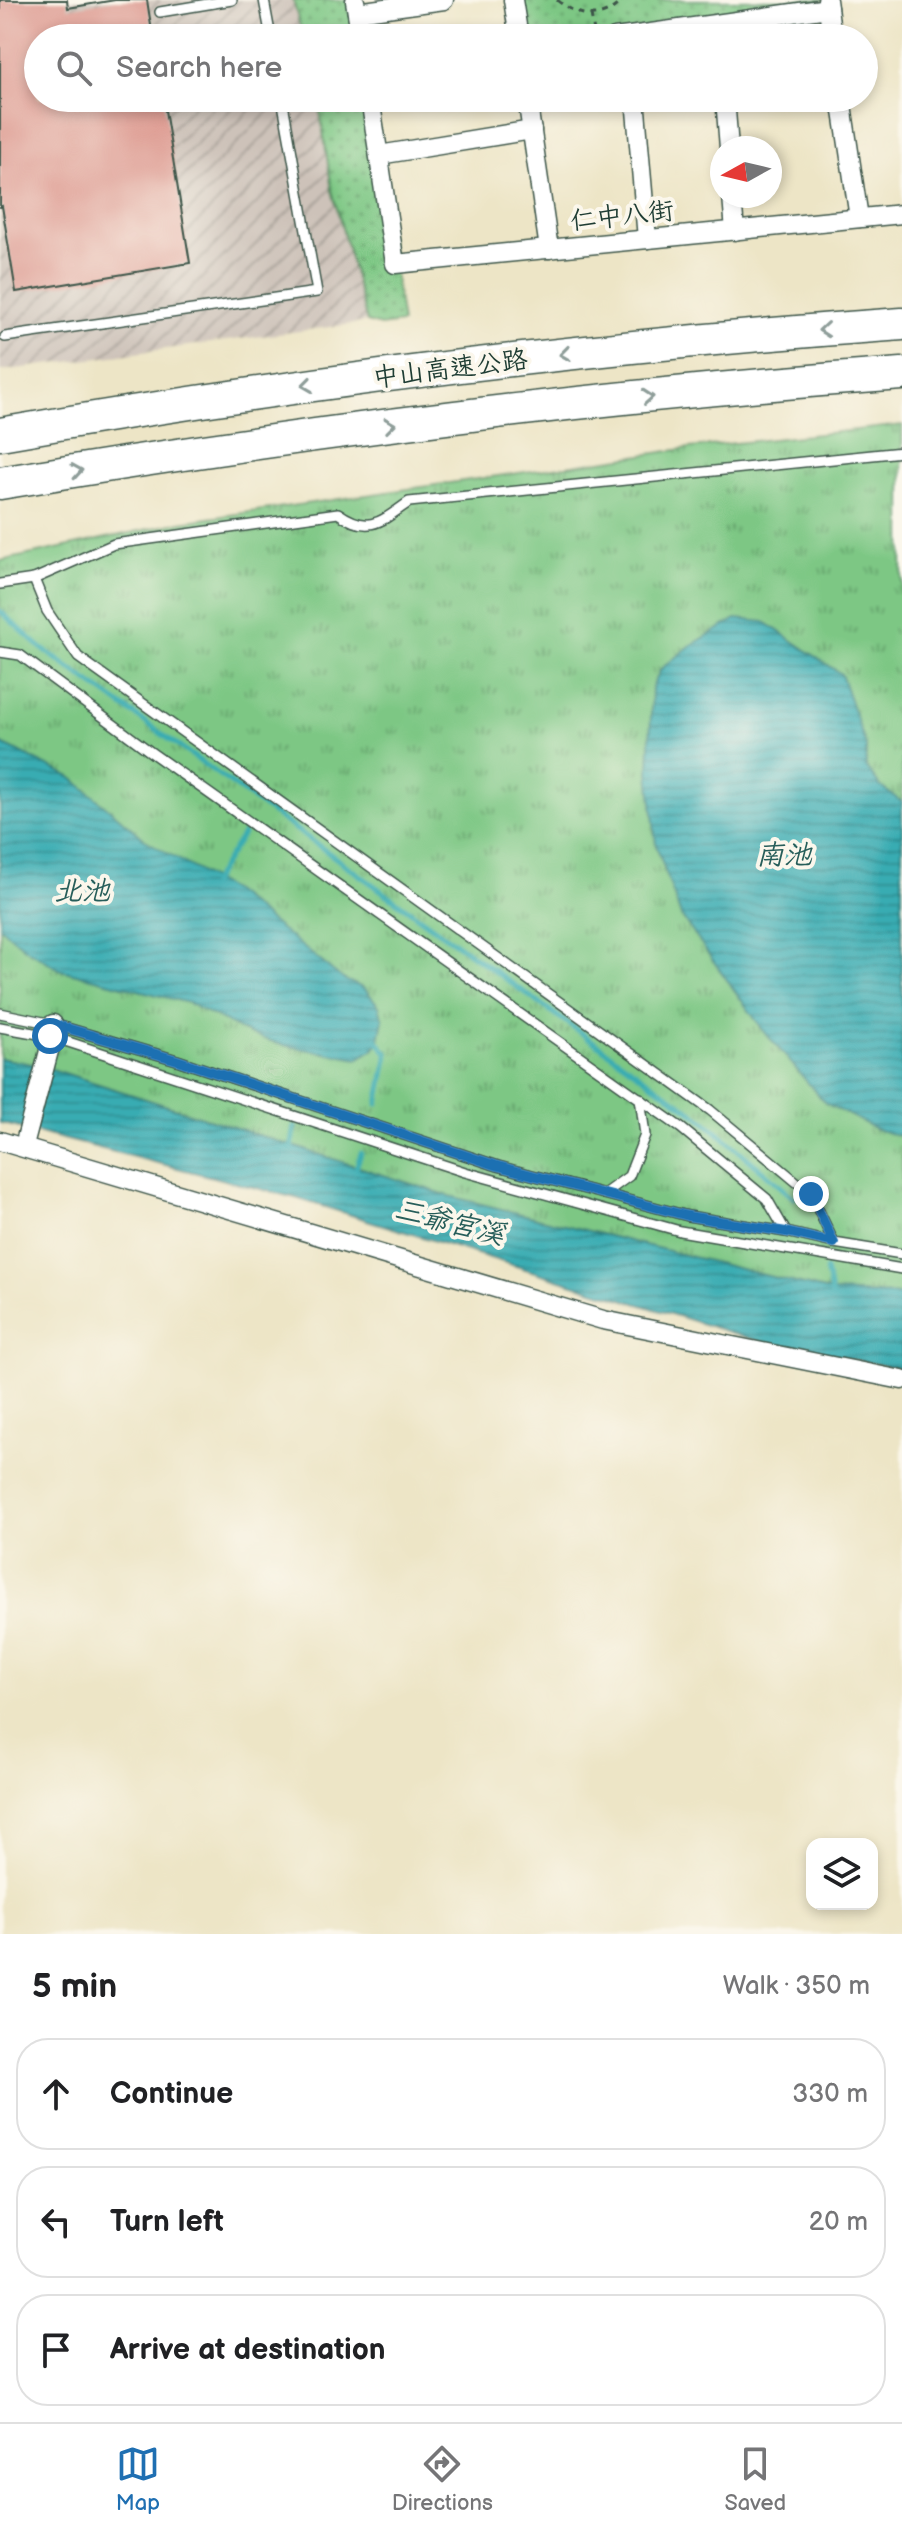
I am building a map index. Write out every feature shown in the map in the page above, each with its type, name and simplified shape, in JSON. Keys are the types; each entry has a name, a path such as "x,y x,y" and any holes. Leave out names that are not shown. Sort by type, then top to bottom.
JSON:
{"highway":[{"name":"中山高速公路","path":"0,434 314,384 592,350 902,324"},
{"name":"中山高速公路","path":"0,483 324,433 600,401 902,374"},
{"path":"0,422 148,409"}],"street":[{"path":"356,6 444,0"},
{"path":"513,0 517,24"},
{"path":"748,24 827,4 830,24"},
{"path":"372,112 379,155 532,130"},
{"path":"529,112 549,249"},
{"path":"636,112 647,239"},
{"path":"726,112 728,136"},
{"path":"843,112 859,218"},
{"name":"仁中八街","path":"379,155 395,264 902,214"},
{"path":"733,208 735,231"},
{"path":"25,1140 51,1036"},
{"path":"0,1141 25,1140 603,1320 902,1380"}],"lane":[{"path":"160,12 232,0"},
{"path":"264,0 268,24"},
{"path":"5,337 317,292 285,112"},
{"path":"0,584 34,579 114,544 338,513 354,524 380,522 409,502 902,452"},
{"path":"34,579 47,611 78,657 710,1110 811,1194 834,1243"},
{"path":"0,652 20,655 165,762 681,1128 767,1199 786,1232"},
{"path":"0,1013 51,1036 496,1181 680,1231 902,1269"},
{"path":"0,1027 177,1060 498,1166 688,1216 902,1254"},
{"path":"604,1194 629,1176 645,1135 640,1098"}],"path":[{"path":"557,0 580,15 598,16 614,9 622,0"},
{"path":"591,15 593,24"}],"shaded area":[{"path":"0,0 293,0 299,24 24,24 24,112 320,112 332,190 367,322 0,371"}],"green space":[{"path":"293,0 354,0 358,24 299,24"},
{"path":"513,0 826,0 693,24 517,24"},
{"path":"320,112 371,112 402,323 380,326 367,322 332,190"},
{"path":"902,425 902,1295 832,1292 449,1196 42,1066 0,1058 0,561 181,522 690,448"}],"water":[{"name":"南池","path":"736,619 765,622 841,674 866,746 866,767 880,786 902,802 902,1137 876,1129 825,1103 763,1030 681,916 656,845 649,772 652,687 661,669 690,646"},
{"name":"北池","path":"0,743 71,777 147,841 234,892 343,979 365,989 379,1006 383,1020 379,1040 373,1049 358,1059 283,1045 249,1034 188,1003 61,970 26,949 0,927"},
{"name":"三爺宮溪","path":"0,1058 42,1066 449,1196 832,1292 902,1295 902,1369 758,1341 296,1198 0,1123"}],"building":[{"path":"0,0 67,0 68,8 115,0 147,0 151,24 24,24 24,112 165,112 190,263 16,292 0,207"}],"waterway":[{"path":"0,611 41,648 702,1119 794,1198"},
{"path":"211,884 243,834"},
{"path":"375,1038 388,1054 378,1104"},
{"path":"291,1150 295,1127"},
{"path":"355,1171 361,1153"},
{"path":"826,1270 832,1297"}],"route":[{"path":"50,1036 53,1024 177,1060 498,1166 688,1216 834,1243 811,1194"}]}
